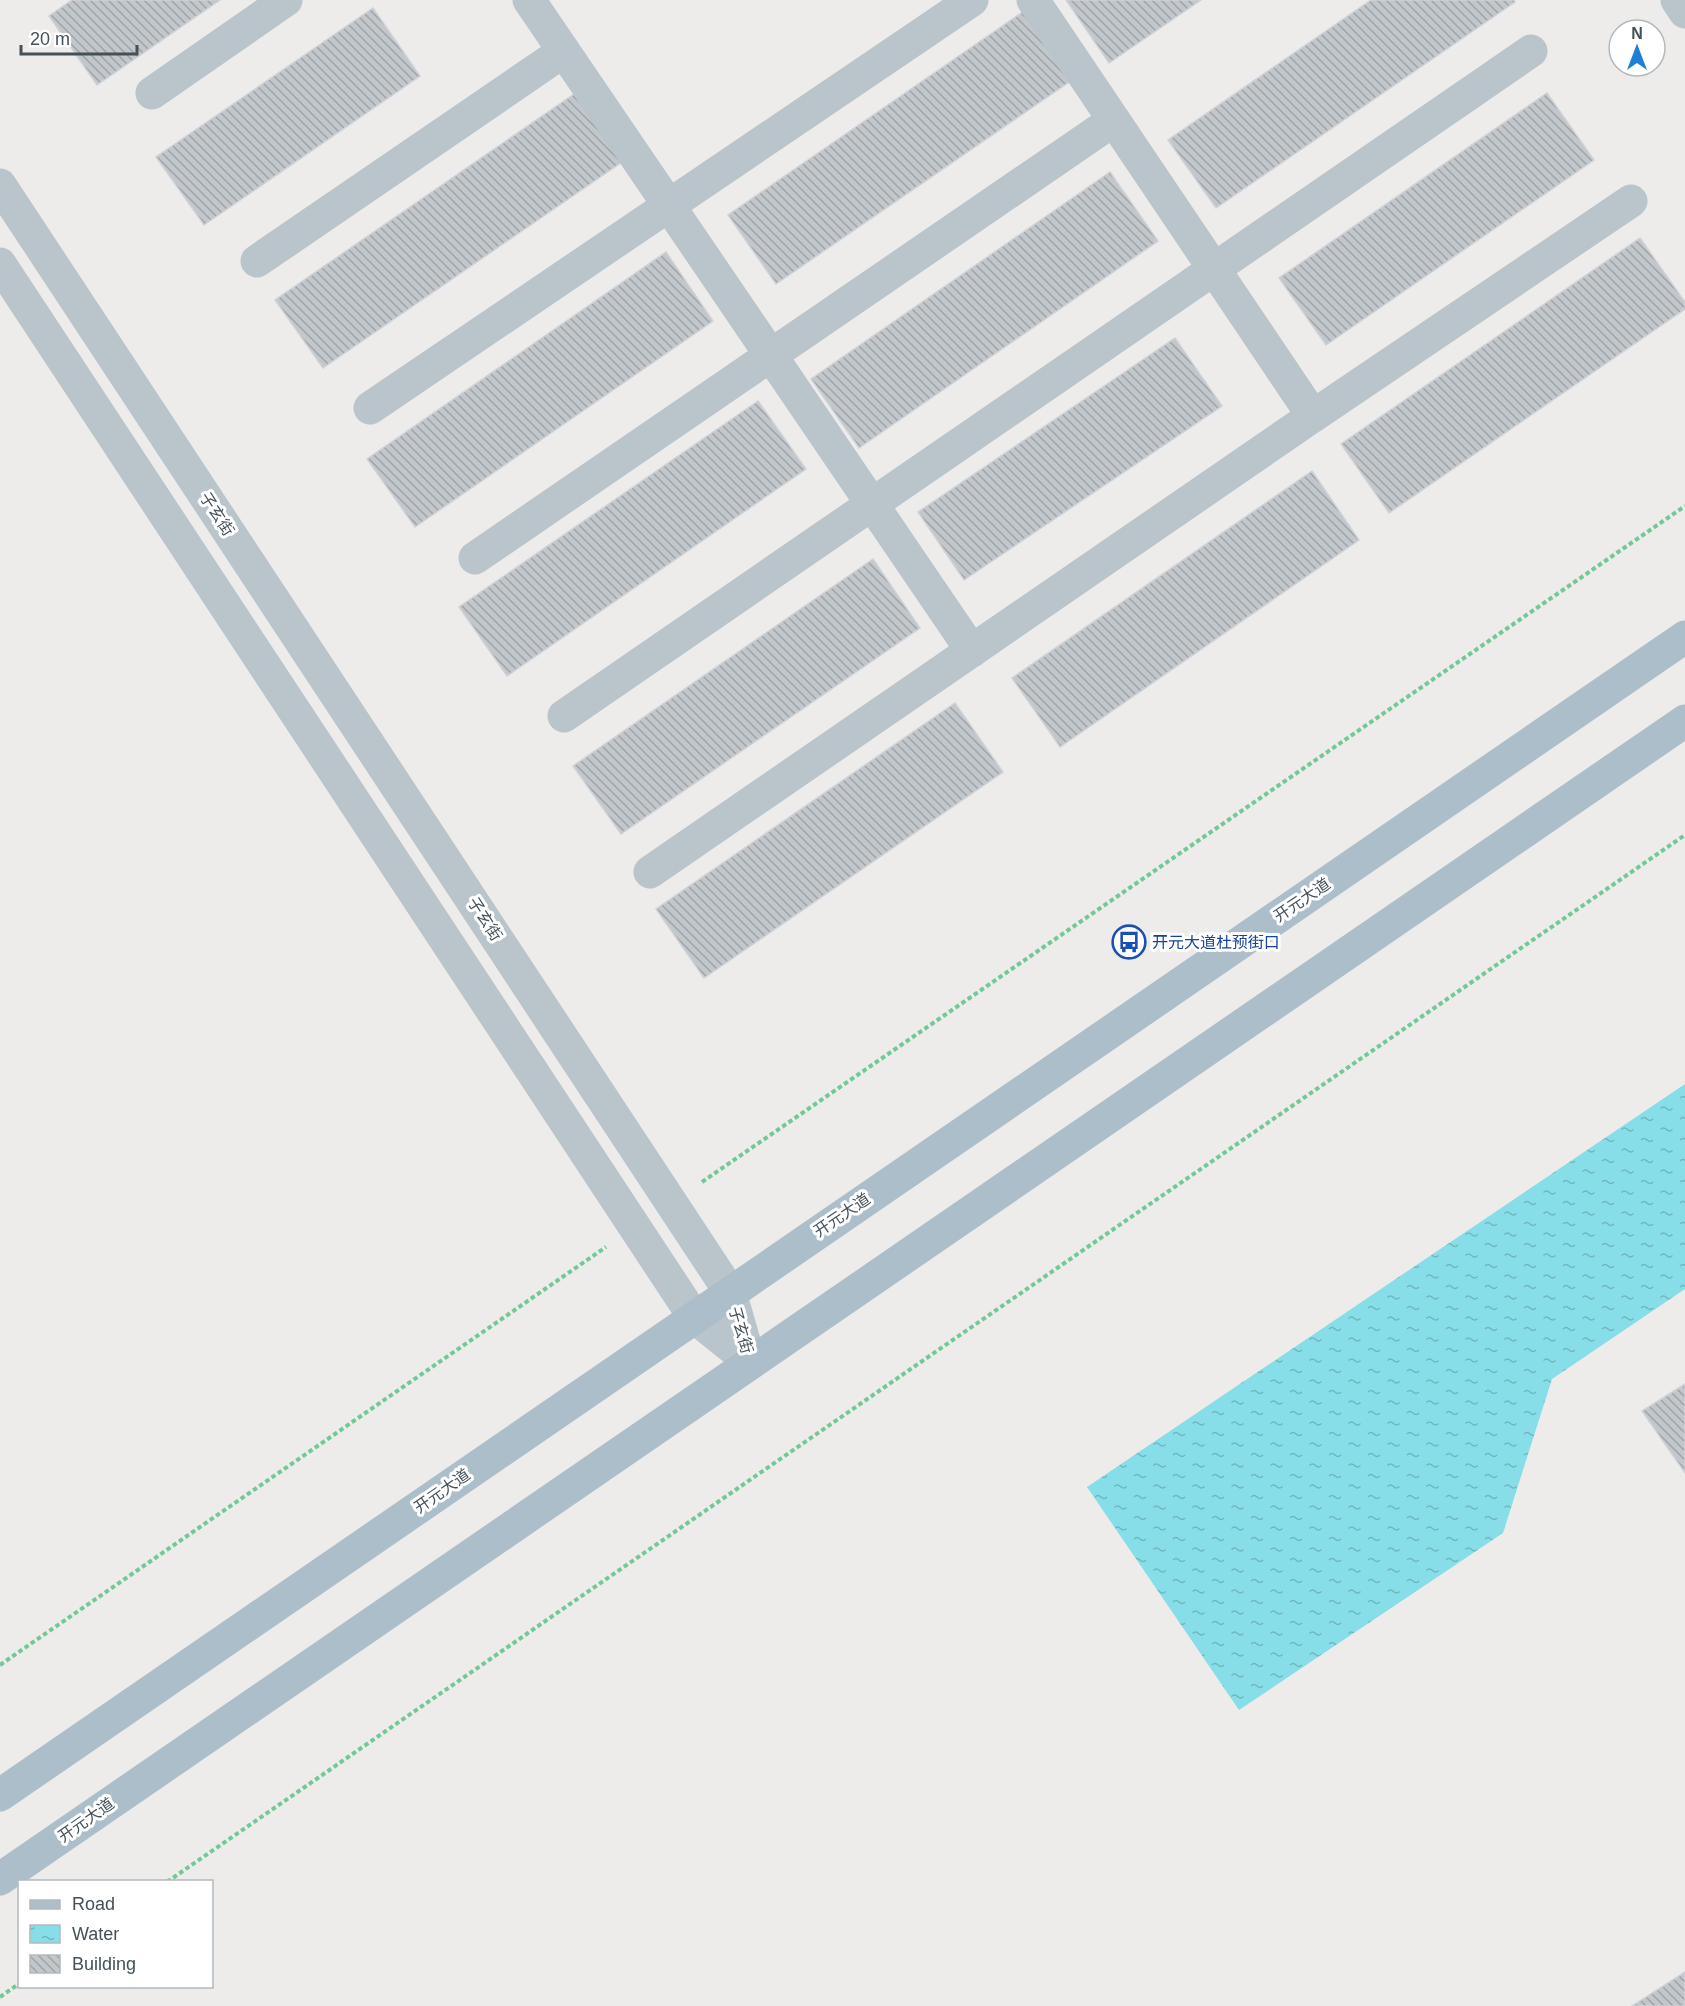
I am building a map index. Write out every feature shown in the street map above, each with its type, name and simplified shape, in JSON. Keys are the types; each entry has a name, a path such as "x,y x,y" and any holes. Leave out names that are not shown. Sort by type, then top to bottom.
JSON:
{"main road":[{"name":"开元大道","path":"0,1795 1685,637"},
{"name":"开元大道","path":"0,1879 1685,721"}],"street":[{"path":"152,93 286,0"},
{"path":"529,0 972,651"},
{"path":"370,408 972,0"},
{"path":"1033,0 1313,416"},
{"path":"1677,0 1685,12"},
{"path":"257,261 564,51"},
{"path":"564,716 1531,51"},
{"path":"475,558 1114,120"},
{"name":"子玄街","path":"0,185 730,1292 750,1362"},
{"path":"650,872 1630,201"},
{"name":"子玄街","path":"0,264 694,1317 750,1362"}],"path":[{"path":"671,1203 1685,506"},
{"path":"168,1880 1685,835"},
{"path":"0,1665 636,1227"},
{"path":"0,1997 18,1984"}],"water":[{"path":"1685,1084 1685,1289 1552,1379 1503,1533 1239,1710 1087,1487"}],"building":[{"path":"72,0 220,0 97,85 49,16"},
{"path":"1066,0 1201,0 1109,63"},
{"path":"1371,0 1514,0 1515,2 1216,208 1168,140"},
{"path":"373,8 420,76 204,225 156,157"},
{"path":"1027,9 1075,78 776,284 728,215"},
{"path":"1547,93 1594,160 1326,345 1279,278"},
{"path":"574,94 622,162 323,368 275,300"},
{"path":"1110,172 1158,241 859,448 811,379"},
{"path":"1640,238 1685,302 1685,309 1389,513 1341,444"},
{"path":"666,252 713,321 415,527 367,459"},
{"path":"1175,338 1222,406 964,580 918,512"},
{"path":"758,401 806,469 507,676 459,607"},
{"path":"1312,471 1359,540 1060,747 1012,678"},
{"path":"873,559 920,628 621,834 573,766"},
{"path":"955,703 1003,772 704,978 656,909"},
{"path":"1685,1384 1685,1473 1642,1411"},
{"path":"1685,1972 1685,2006 1632,2006"}],"place":[{"name":"开元大道杜预街口","path":"1129,942"}]}
